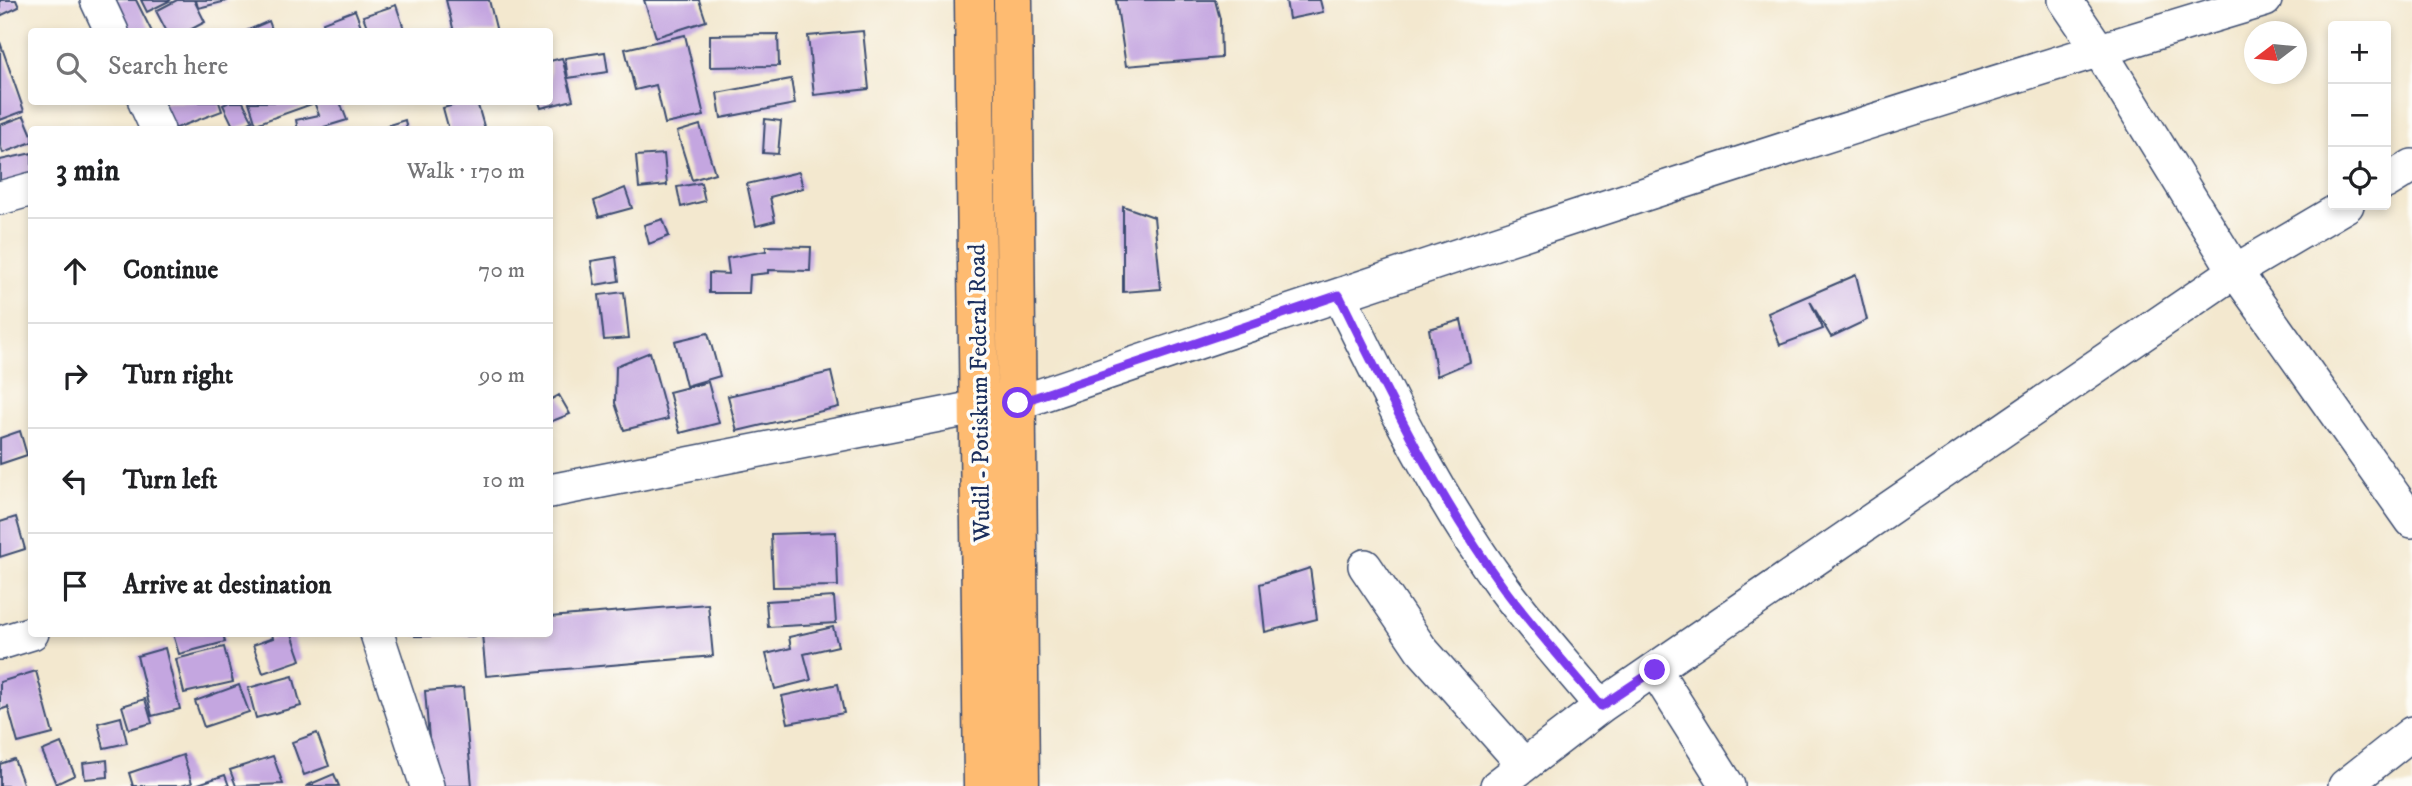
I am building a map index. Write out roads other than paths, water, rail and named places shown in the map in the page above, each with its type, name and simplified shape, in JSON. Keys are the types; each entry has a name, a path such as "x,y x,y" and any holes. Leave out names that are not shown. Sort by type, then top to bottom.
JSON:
{"main road":[{"name":"Wudil - Potiskum Federal Road","path":"974,0 983,786"},
{"name":"Wudil - Potiskum Federal Road","path":"1013,0 1020,786"}],"street":[{"path":"97,0 110,28"},
{"path":"2066,0 2235,271 2412,520"},
{"path":"1018,403 1339,295 2099,50 2265,0"},
{"path":"146,105 156,126"},
{"path":"2391,179 2412,166"},
{"path":"0,198 28,190"},
{"path":"1497,786 1601,706 2235,271 2339,210"},
{"path":"1339,295 1401,421 1472,541 1504,588 1601,706"},
{"path":"553,490 980,407"},
{"path":"1365,566 1420,649 1524,765"},
{"path":"0,643 28,634"},
{"path":"378,637 427,786"},
{"path":"1655,670 1728,786"},
{"path":"2345,786 2412,733"}]}
